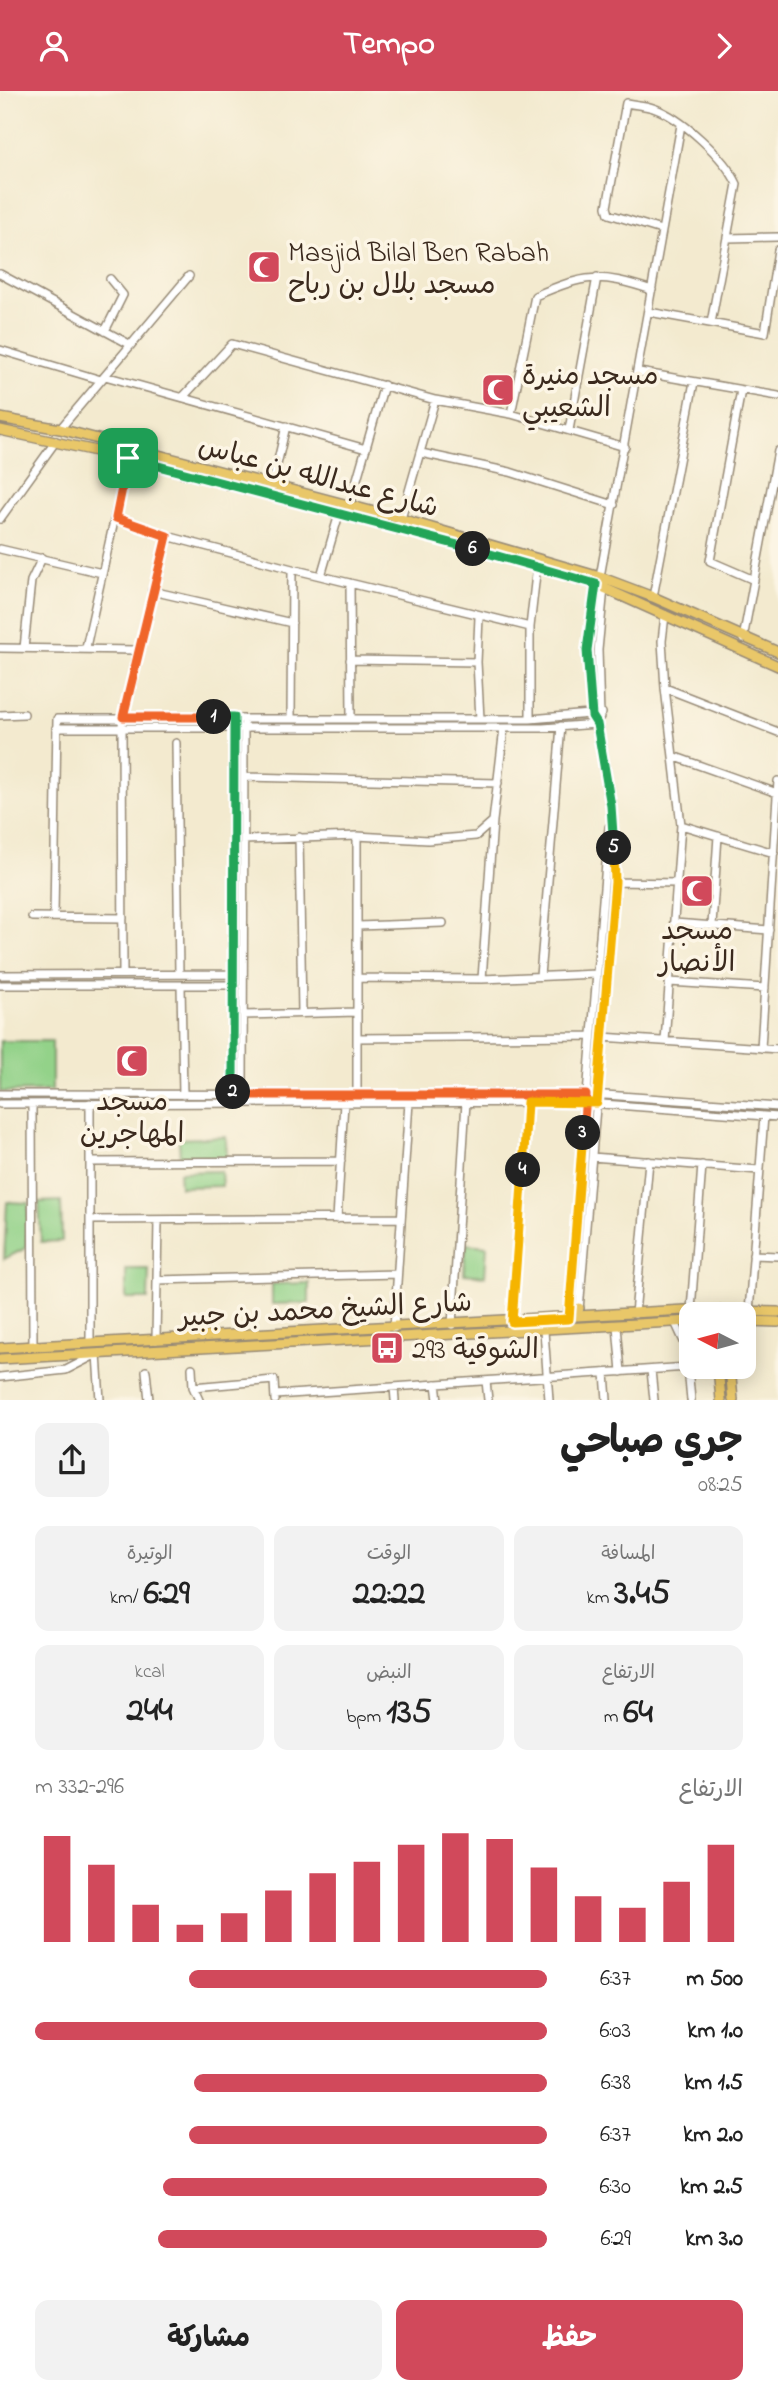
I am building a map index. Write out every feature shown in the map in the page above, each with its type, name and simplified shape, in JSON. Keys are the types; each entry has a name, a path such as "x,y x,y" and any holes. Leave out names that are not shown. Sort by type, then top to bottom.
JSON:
{"main road":[{"name":"شارع عبدالله بن عباس","path":"0,418 60,429 401,519 600,583 778,666"},
{"name":"شارع عبدالله بن عباس","path":"0,430 128,458 653,597 743,639 778,652"},
{"name":"شارع الشيخ محمد بن جبير","path":"756,1312 778,1312"},
{"name":"شارع الشيخ محمد بن جبير","path":"0,1348 512,1322 574,1314 679,1316"},
{"name":"شارع الشيخ محمد بن جبير","path":"0,1359 544,1331 679,1320"},
{"path":"756,1321 778,1322"},
{"path":"283,1333 283,1344"},
{"path":"719,1379 721,1400"},
{"path":"731,1379 733,1400"}],"street":[{"path":"661,230 609,214 607,207 626,103 655,109 681,125 718,155 737,184 711,323"},
{"path":"574,1314 592,1157 615,882 611,806 597,724 592,716 587,650 639,372 661,230 681,125"},
{"path":"727,238 778,237"},
{"path":"649,312 765,333 778,250"},
{"path":"0,274 131,345"},
{"path":"60,429 189,276"},
{"path":"511,414 535,296 570,282 597,277 618,279 652,290"},
{"path":"569,430 597,277"},
{"path":"105,331 123,295 110,279"},
{"path":"183,397 232,344 435,400 511,414 625,447"},
{"path":"0,351 183,397 366,449"},
{"path":"639,372 778,396"},
{"path":"653,597 694,382"},
{"path":"349,507 384,385"},
{"path":"741,390 710,561 754,580"},
{"path":"401,519 435,400"},
{"path":"272,486 286,426"},
{"path":"0,519 56,441"},
{"path":"743,639 774,493 778,451"},
{"path":"421,453 510,472 614,505"},
{"path":"86,647 128,458"},
{"path":"321,576 339,514"},
{"path":"116,518 167,536 292,569 480,617 530,627"},
{"path":"123,974 122,721 137,650 167,536"},
{"path":"0,549 102,573"},
{"path":"24,648 31,581 42,558"},
{"path":"530,719 530,627 537,565"},
{"path":"291,718 292,569"},
{"path":"350,583 351,718"},
{"path":"597,724 602,713 598,650 600,583"},
{"path":"152,591 292,623"},
{"path":"665,615 662,641 665,688 681,825 665,1041"},
{"path":"480,617 477,662 480,719"},
{"path":"0,648 86,647 137,650"},
{"path":"350,660 477,662"},
{"path":"665,688 722,713 778,732"},
{"path":"244,722 291,718 530,719 592,716 602,713"},
{"path":"0,715 24,714"},
{"path":"54,916 56,727 122,721 504,727 597,724"},
{"path":"233,1095 234,722"},
{"path":"243,1095 244,722"},
{"path":"540,976 561,726"},
{"path":"482,979 493,821 504,727"},
{"path":"176,743 178,974"},
{"path":"673,756 777,793"},
{"path":"244,778 498,783"},
{"path":"761,1048 778,781"},
{"path":"574,1314 586,1099 611,806"},
{"path":"244,840 357,836 428,840 476,836 493,821"},
{"path":"681,825 774,853"},
{"path":"357,836 357,1095"},
{"path":"299,837 302,1013"},
{"path":"712,925 718,837"},
{"path":"615,882 677,883"},
{"path":"32,917 123,918"},
{"path":"358,926 443,923"},
{"path":"674,923 769,930"},
{"path":"0,975 234,974"},
{"path":"357,978 482,979 596,974"},
{"path":"669,982 765,988"},
{"path":"0,985 234,985"},
{"path":"181,985 183,1095"},
{"path":"243,1015 357,1011"},
{"path":"357,1038 591,1036"},
{"path":"602,1037 778,1049"},
{"path":"0,1094 597,1099 778,1107"},
{"path":"0,1104 527,1102 586,1099"},
{"path":"597,1099 778,1117"},
{"path":"452,1325 466,1102"},
{"path":"512,1322 527,1102"},
{"path":"90,1103 90,1343"},
{"path":"337,1219 344,1103"},
{"path":"394,1328 409,1103"},
{"path":"32,1104 33,1346"},
{"path":"750,1302 764,1116"},
{"path":"592,1157 759,1170"},
{"path":"90,1162 341,1161"},
{"path":"635,1314 649,1161"},
{"path":"692,1302 702,1165"},
{"path":"90,1220 401,1218"},
{"path":"156,1340 158,1220"},
{"path":"753,1255 778,1256"},
{"path":"157,1280 397,1274"},
{"path":"675,1322 679,1331"},
{"path":"617,1326 621,1372"},
{"path":"544,1331 549,1400"},
{"path":"0,1377 66,1370 97,1354 100,1400"},
{"path":"192,1368 194,1387 199,1400"},
{"path":"194,1387 274,1380 275,1397 318,1396 359,1389 679,1368"},
{"path":"651,1370 654,1400"},
{"path":"146,1371 149,1400"},
{"path":"605,1373 607,1400"},
{"path":"689,1379 691,1400"},
{"path":"486,1381 488,1400"},
{"path":"436,1384 438,1400"},
{"path":"394,1387 395,1400"},
{"path":"359,1389 360,1400"}],"green space":[{"path":"0,1041 52,1041 52,1091 0,1092"},
{"path":"226,1137 227,1159 180,1160 179,1139"},
{"path":"221,1171 222,1186 180,1187 179,1172"},
{"path":"61,1201 62,1241 41,1242 39,1202"},
{"path":"7,1202 29,1203 26,1248 4,1259"},
{"path":"466,1244 487,1246 485,1276 464,1274"},
{"path":"126,1269 149,1269 148,1299 126,1299"},
{"path":"309,1283 309,1303 272,1304 272,1284"}],"place":[{"name":"Masjid Bilal Ben Rabah مسجد بلال بن رباح","path":"264,267"},
{"name":"مسجد منيرة الشعيبي","path":"498,390"},
{"name":"مسجد الأنصار","path":"697,891"},
{"name":"مسجد المهاجرين","path":"132,1061"},
{"name":"الشوقية 293","path":"387,1348"}],"route":[{"path":"128,458 116,518 167,536 137,650 123,717 234,717 233,1095 586,1095 586,1103 569,1310 569,1319 512,1322 527,1102 575,1102 586,1103 597,1103 615,882 611,806 597,724 592,716 587,650 596,584 537,565 128,458"}]}
